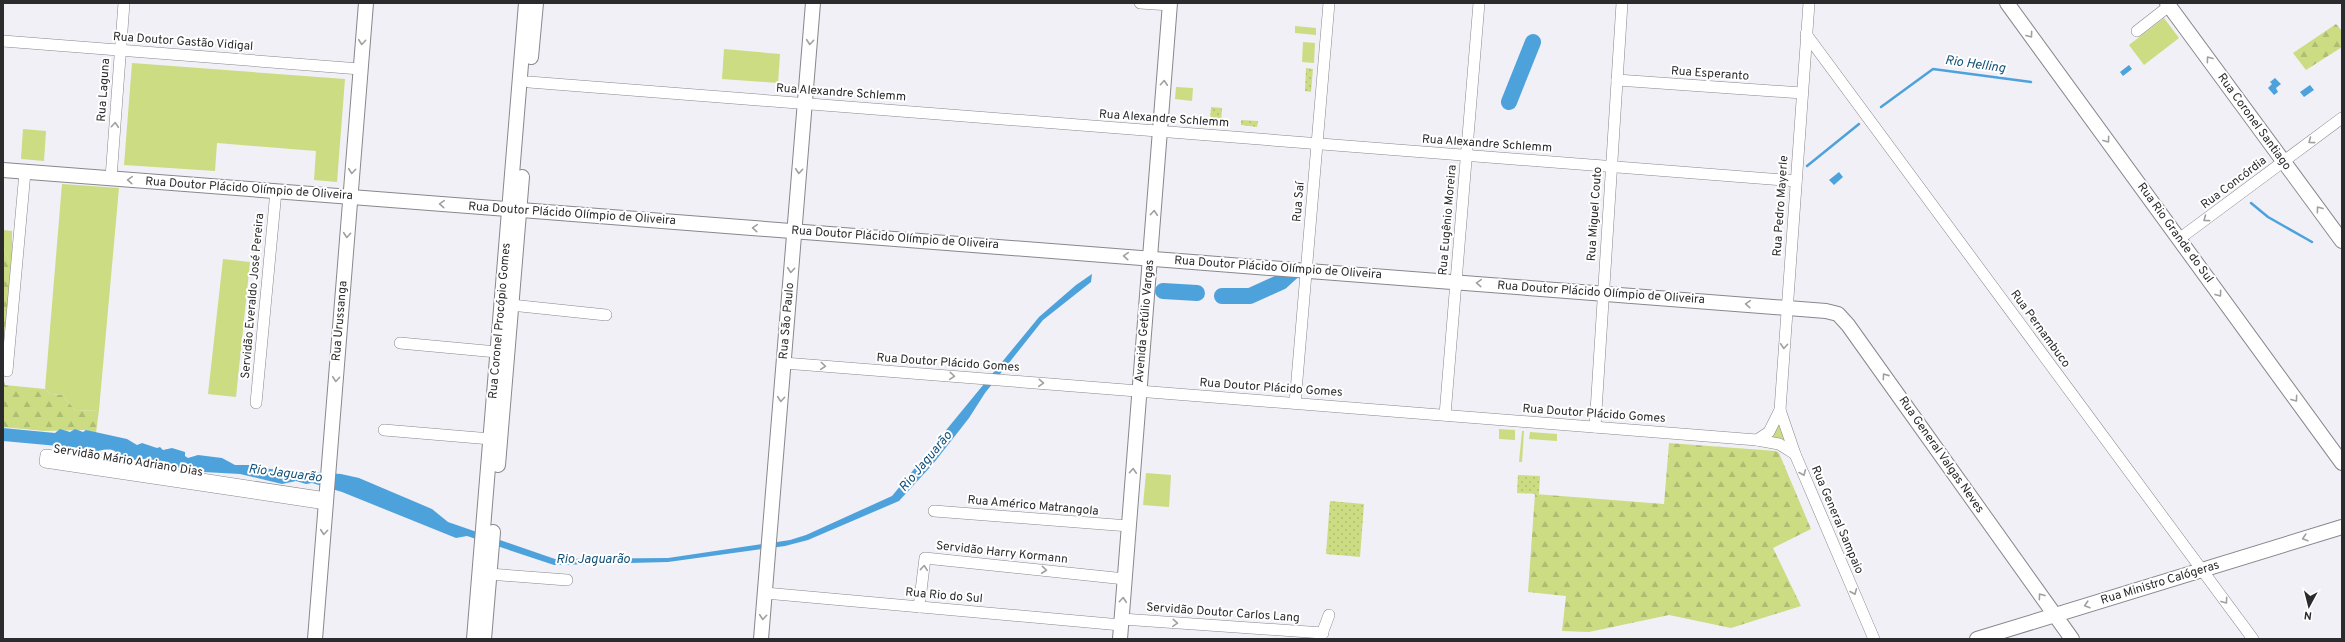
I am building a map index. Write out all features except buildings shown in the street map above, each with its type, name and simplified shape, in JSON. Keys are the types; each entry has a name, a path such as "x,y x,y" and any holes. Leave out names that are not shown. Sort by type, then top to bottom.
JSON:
{"main road":[{"name":"Rua Urussanga","path":"315,639 366,3"},
{"name":"Rua Coronel Procópio Gomes","path":"488,527 511,305 514,209 526,3"},
{"name":"Rua Coronel Procópio Gomes","path":"474,639 487,549 491,439 497,352 529,82 536,3"},
{"name":"Rua São Paulo","path":"761,639 813,3"},
{"name":"Rua Rio Grande do Sul","path":"2007,3 2342,463"},
{"name":"Avenida Getúlio Vargas","path":"1120,639 1170,4"},
{"name":"Rua Coronel Santiago","path":"2168,4 2342,241"},
{"name":"Rua Doutor Plácido Olímpio de Oliveira","path":"3,170 1787,307"},
{"name":"Rua General Valgas Neves","path":"1787,307 1826,311 1838,314 1844,319 2072,639"},
{"name":"Rua Ministro Calógeras","path":"1977,639 2342,527"},
{"name":"Rua Coronel Procópio Gomes","path":"484,639 489,574 487,549"}],"street":[{"name":"Rua Laguna","path":"111,178 124,3"},
{"path":"1140,3 1170,4"},
{"name":"Rua Saí","path":"1295,403 1329,3"},
{"name":"Rua Eugênio Moreira","path":"1445,415 1479,3"},
{"name":"Rua Miguel Couto","path":"1595,427 1622,3"},
{"name":"Rua Pedro Mayerle","path":"1780,410 1809,3"},
{"path":"2137,32 2168,4"},
{"name":"Rua Pernambuco","path":"1806,34 2252,639"},
{"name":"Rua Doutor Gastão Vidigal","path":"3,41 360,69"},
{"name":"Rua Esperanto","path":"1617,80 1802,93"},
{"name":"Rua Alexandre Schlemm","path":"529,82 1796,181"},
{"name":"Rua Concórdia","path":"2179,240 2342,118"},
{"path":"7,371 25,172"},
{"name":"Servidão Everaldo José Pereira","path":"256,403 276,191"},
{"path":"511,305 606,315"},
{"path":"400,343 497,352"},
{"name":"Rua Doutor Plácido Gomes","path":"784,363 1757,440 1779,444 1795,454"},
{"path":"1757,440 1769,432 1780,410"},
{"name":"Rua General Sampaio","path":"1780,410 1795,454 1874,639"},
{"path":"384,430 491,439"},
{"name":"Servidão Mário Adriano Dias","path":"46,458 326,498"},
{"name":"Rua Américo Matrangola","path":"934,511 1129,526"},
{"name":"Servidão Harry Kormann","path":"919,607 925,558 1125,579"},
{"path":"489,574 567,580"},
{"name":"Rua Rio do Sul","path":"765,593 919,607 1122,622"},
{"path":"1322,636 1329,615"},
{"name":"Servidão Doutor Carlos Lang","path":"1122,622 1322,636"}],"green space":[{"path":"2164,18 2179,38 2144,65 2129,45"},
{"path":"2336,24 2342,31 2342,47 2306,70 2293,53"},
{"path":"1295,26 1316,28 1316,35 1295,33"},
{"path":"1303,42 1315,43 1314,63 1302,62"},
{"path":"724,49 780,54 778,83 722,79"},
{"path":"132,63 345,79 337,182 314,180 316,151 217,143 215,171 124,165"},
{"path":"1306,68 1313,69 1311,92 1305,91"},
{"path":"1176,87 1193,88 1192,101 1175,99"},
{"path":"1211,107 1222,108 1221,124 1210,123"},
{"path":"1241,120 1258,121 1257,127 1241,125"},
{"path":"23,129 46,131 44,161 21,159"},
{"path":"62,184 119,188 99,410 76,411 62,395 50,394 45,389"},
{"path":"3,230 12,231 12,270 3,245"},
{"path":"3,245 12,270 3,343"},
{"path":"223,259 250,262 236,397 208,394"},
{"path":"3,377 5,385 45,389 50,394 62,395 76,411 99,410 96,433 86,430 44,431 3,427"},
{"path":"1779,418 1790,447 1780,439 1771,437 1777,429"},
{"path":"1499,429 1515,430 1515,440 1499,439"},
{"path":"1522,431 1524,431 1522,462 1519,462"},
{"path":"1530,432 1557,434 1557,441 1529,439"},
{"path":"1669,443 1776,451 1779,453 1811,529 1773,548 1801,606 1731,628 1669,615 1589,632 1562,631 1566,596 1528,592 1535,494 1664,504"},
{"path":"1146,473 1171,475 1169,507 1143,505"},
{"path":"1518,475 1540,476 1539,494 1517,493"},
{"path":"1330,501 1364,504 1360,557 1326,554"}],"water":[{"path":"2129,65 2132,69 2123,76 2120,72"},
{"path":"2275,78 2281,84 2276,88 2278,92 2274,95 2268,88 2272,84 2270,82"},
{"path":"2310,85 2314,90 2304,97 2300,92"},
{"path":"1839,172 1843,177 1834,185 1829,180"},
{"name":"Rio Jaguarão","path":"1092,274 1091,282 1043,320 985,393 969,418 933,464 899,501 808,540 785,546 668,562 554,565 467,536 456,538 342,492 312,483 306,484 296,481 282,484 240,474 204,472 193,467 186,469 173,467 164,461 159,465 144,459 129,460 113,450 98,451 101,454 80,448 3,441 3,428 55,433 60,429 70,432 75,429 83,432 86,430 127,439 137,445 142,443 157,448 160,447 163,450 172,448 185,452 185,456 188,458 198,455 222,458 235,465 255,465 270,469 341,474 359,478 432,509 448,522 555,559 668,558 790,540 806,535 892,496 1039,317 1076,285"}],"waterway":[{"name":"Rio Jaguarão","path":"1509,102 1533,42"},
{"name":"Rio Helling","path":"1881,107 1933,69 2031,82"},
{"name":"Rio Helling","path":"1807,166 1859,124"},
{"name":"Rio Helling","path":"2251,203 2268,217 2312,242"},
{"name":"Rio Jaguarão","path":"1222,296 1250,296 1281,282 1293,271"},
{"name":"Rio Jaguarão","path":"1163,291 1197,293"}]}
